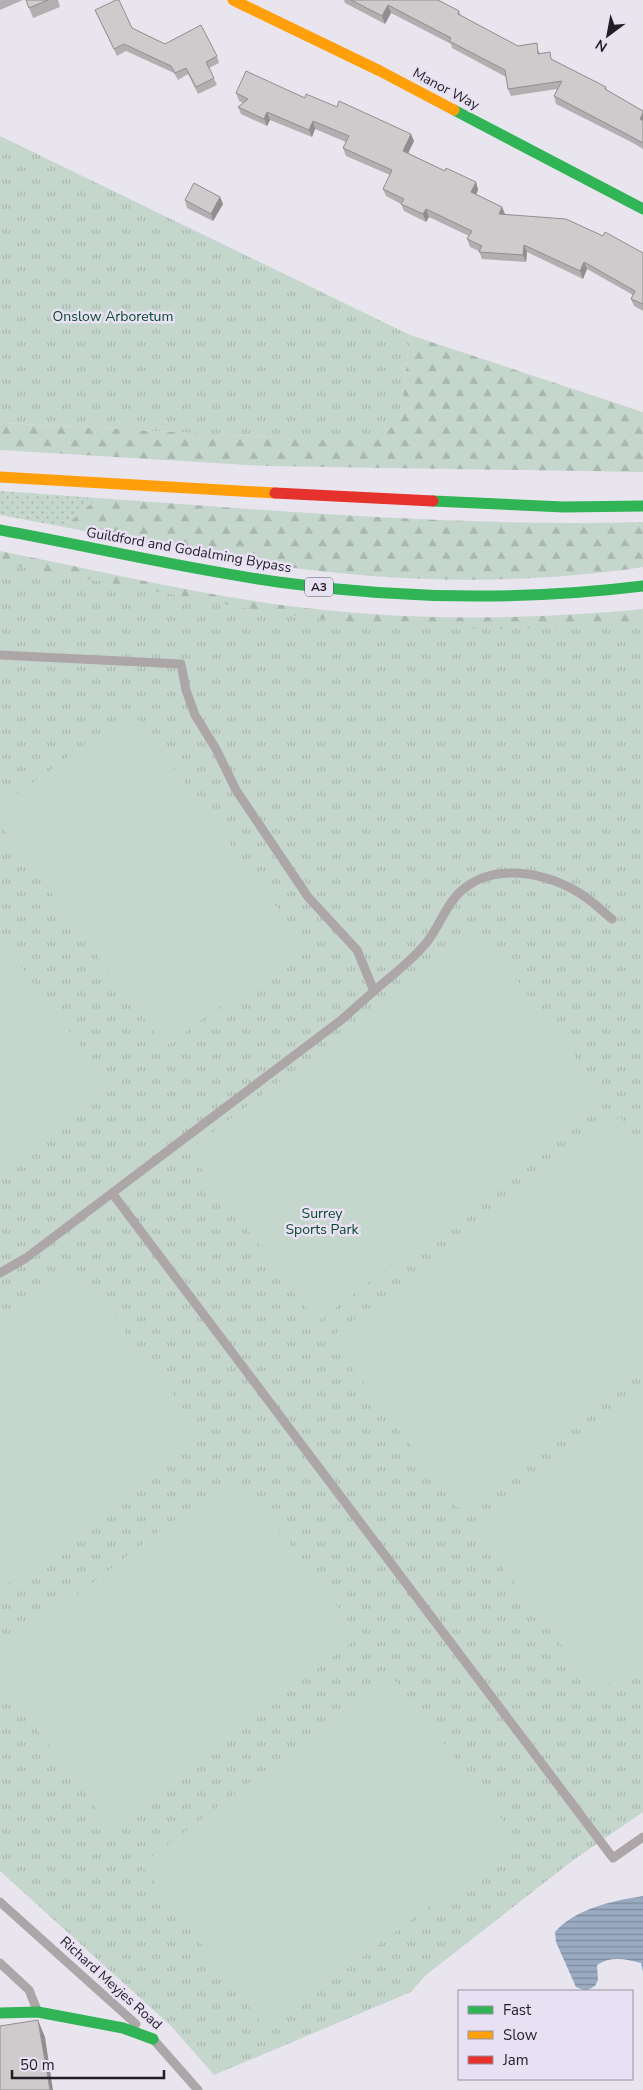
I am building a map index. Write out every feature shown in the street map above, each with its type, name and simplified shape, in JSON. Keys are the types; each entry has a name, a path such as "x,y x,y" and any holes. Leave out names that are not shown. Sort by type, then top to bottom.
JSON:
{"main road":[{"name":"Manor Way","path":"233,0 380,71 643,209"},
{"path":"0,476 422,501 564,507 643,506"},
{"name":"Guildford and Godalming Bypass","path":"0,530 212,571 344,590 408,595 513,596 643,586"},
{"path":"0,2013 38,2012 123,2028 153,2039"}],"lane":[{"path":"0,654 181,664 186,690 195,715 216,749 236,790 308,897 357,950 374,991"},
{"path":"0,1273 26,1258 340,1021 409,962 428,941 458,894 475,882 503,872 551,879 576,891 612,919"},
{"path":"112,1193 613,1858 643,1837"},
{"name":"Richard Meyjes Road","path":"0,1902 153,2039 198,2090"},
{"path":"0,1963 29,1990 38,2012"}],"green space":[{"name":"Onslow Arboretum","path":"0,136 410,335 400,421 381,435 272,437 0,423"},
{"path":"410,335 643,412 643,472 265,466 0,450 0,423 272,437 400,421"},
{"path":"0,491 98,498 64,527 0,515"},
{"path":"98,498 302,513 438,520 575,523 643,522 643,567 553,577 462,580 416,579 325,572 253,562 64,527"},
{"path":"0,551 205,593 320,610 412,616 505,617 551,616 643,609 643,649 0,614"},
{"name":"Surrey Sports Park","path":"0,563 279,614 382,625 490,629 609,626 643,622 643,1812 572,1861 426,1975 411,1992 214,2075 172,2027 0,1871"},
{"path":"131,710 304,944 165,1047 0,824 0,807"},
{"path":"479,930 607,1099 317,1322 188,1151"},
{"path":"0,939 112,1088 0,1173"},
{"path":"620,1117 643,1146 643,1367 458,1509 330,1338"},
{"path":"74,1265 203,1434 0,1590 0,1322"},
{"path":"643,1395 643,1657 597,1692 471,1526"},
{"path":"235,1473 360,1636 111,1827 0,1681 0,1654"},
{"path":"391,1675 518,1840 266,2029 141,1865"}],"water":[{"path":"643,1896 643,1972 641,1963 608,1960 597,1965 598,1980 595,1986 588,1990 576,1987 556,1942 555,1932 573,1917 584,1911 620,1900"}],"building":[{"path":"26,0 48,0 29,8"},
{"path":"119,0 132,28 165,44 201,25 217,56 206,62 214,78 196,87 186,68 175,73 171,66 124,44 114,49 95,10"},
{"path":"351,0 438,0 459,11 458,14 518,46 537,43 538,54 550,52 551,59 606,87 605,89 643,111 640,119 643,121 643,143 554,96 562,81 508,89 505,70 449,41 451,38 388,5 382,16"},
{"path":"246,71 305,98 306,94 337,107 339,101 411,134 403,151 445,171 446,168 476,182 471,192 502,207 499,214 566,219 603,236 605,232 643,253 643,304 631,299 635,291 584,262 580,271 524,245 523,255 479,252 482,246 467,239 472,231 426,209 423,214 401,204 404,199 383,189 392,170 343,148 349,136 313,121 309,130 267,112 264,119 238,107 248,99 236,93"},
{"path":"194,183 220,197 211,214 185,200"},
{"path":"38,2020 50,2090 0,2090 0,2026"}],"traffic: fast":[{"path":"454,110 643,209"},
{"path":"433,501 564,507 643,506"},
{"path":"0,530 243,577 369,592 415,595 506,596 597,591 643,586"},
{"path":"0,2013 38,2012 123,2028 153,2039"}],"traffic: slow":[{"path":"233,0 380,71 454,110"},
{"path":"0,477 275,493"}],"traffic: jam":[{"path":"275,493 433,501"}]}
